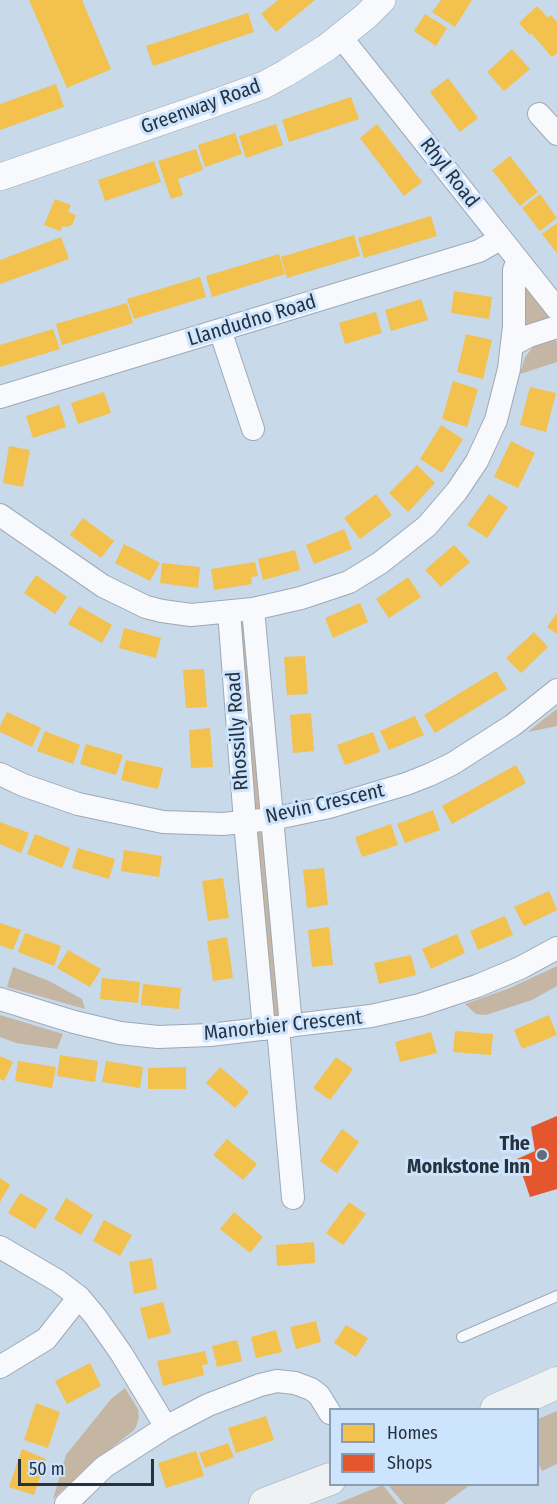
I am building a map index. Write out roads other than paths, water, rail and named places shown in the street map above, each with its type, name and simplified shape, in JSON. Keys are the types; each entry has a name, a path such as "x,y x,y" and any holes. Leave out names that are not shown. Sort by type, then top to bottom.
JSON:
{"main road":[{"path":"501,1408 557,1383"},
{"path":"266,1504 329,1479"}],"street":[{"name":"Greenway Road","path":"0,177 245,93 286,73 341,37 382,0"},
{"name":"Rhyl Road","path":"341,37 557,309"},
{"path":"539,114 557,134"},
{"name":"Llandudno Road","path":"0,397 479,251 500,237"},
{"path":"0,515 119,595 146,607 180,614 254,609 301,598 349,582 380,563 441,512 468,476 491,433 506,382 512,345 514,270 518,260"},
{"path":"512,345 529,336 557,327"},
{"path":"220,330 253,429"},
{"name":"Rhossilly Road","path":"254,609 272,819 278,1028"},
{"name":"Rhossilly Road","path":"229,612 245,822 278,1028"},
{"name":"Nevin Crescent","path":"0,774 69,801 135,818 195,824 272,819 329,807 429,775 452,764 513,725 557,690"},
{"name":"Manorbier Crescent","path":"0,999 74,1022 139,1035 182,1036 278,1028 371,1016 420,1005 509,973 557,948"},
{"path":"278,1028 293,1198"},
{"path":"0,1247 58,1281 79,1298 121,1353 166,1426"},
{"path":"0,1367 46,1339 79,1298"},
{"path":"66,1504 104,1467 166,1426 208,1405 260,1385 277,1381 296,1383 319,1395 329,1411"}],"lane":[{"path":"462,1337 557,1296"}],"place":[{"name":"The Monkstone Inn","path":"542,1155"}]}
